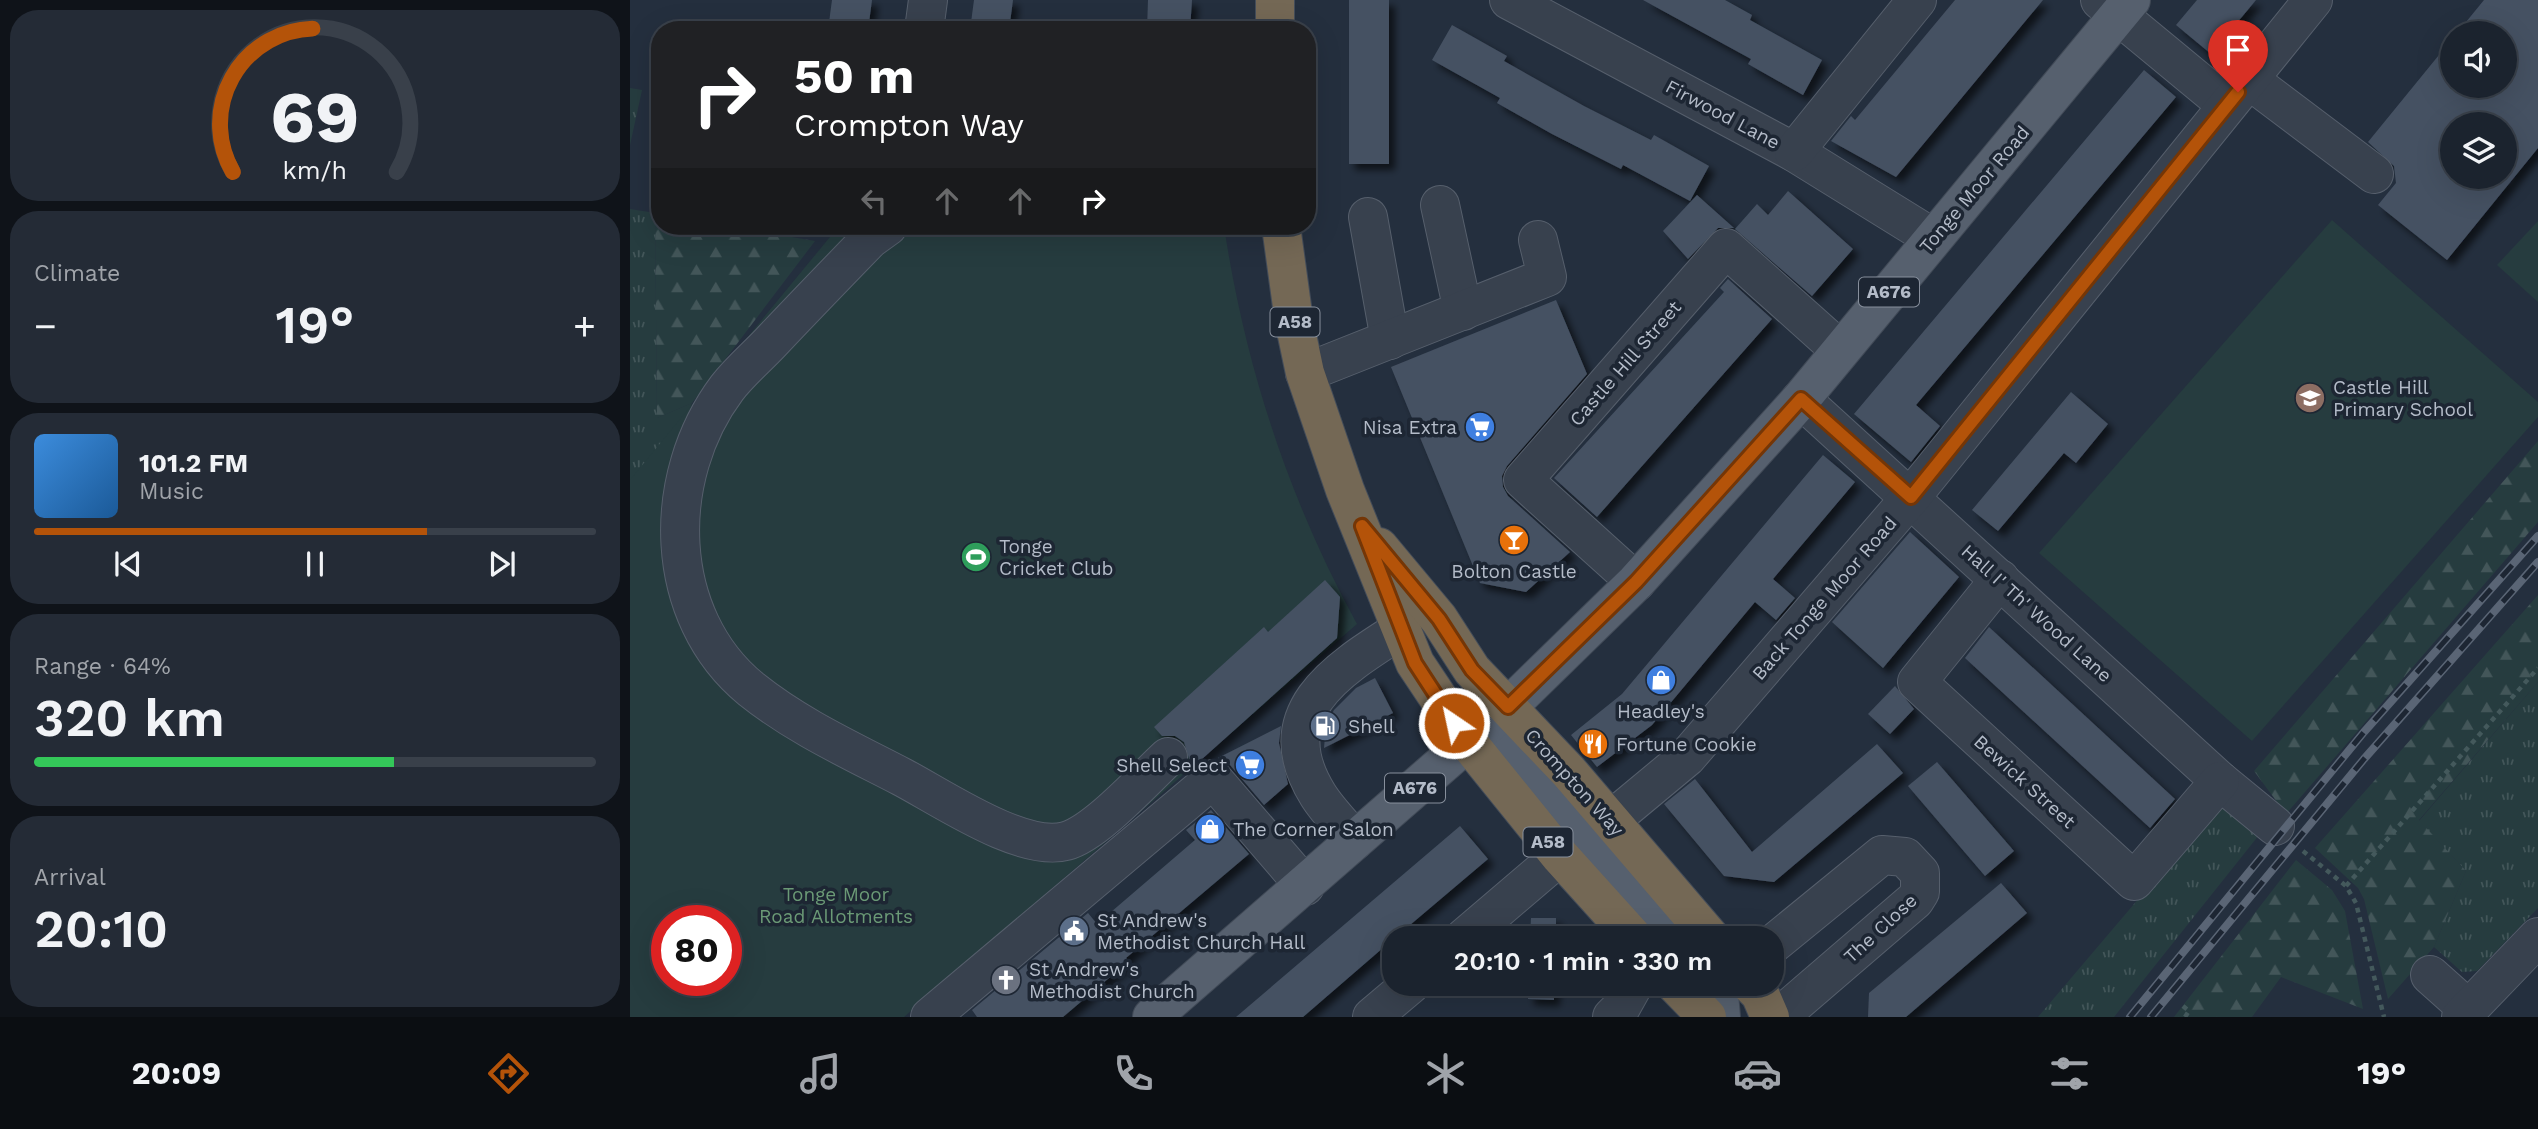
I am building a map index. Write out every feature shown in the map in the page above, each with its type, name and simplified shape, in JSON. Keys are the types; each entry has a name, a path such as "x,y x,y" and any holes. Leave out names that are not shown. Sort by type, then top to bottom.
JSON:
{"highway":[{"path":"1275,0 1275,21"},
{"name":"Crompton Way","path":"1282,235 1305,373 1345,490 1362,526 1400,630 1420,671 1467,741 1560,856 1646,926"},
{"name":"Crompton Way","path":"1362,526 1439,619 1472,670 1508,707 1701,926"},
{"path":"1687,996 1707,1017"},
{"path":"1761,996 1770,1017"}],"main road":[{"name":"Tonge Moor Road","path":"1152,1017 1508,707 1636,582 1801,399 1933,238 2116,5"},
{"path":"1508,707 1500,725 1500,734 1508,750 1650,926"},
{"path":"1719,996 1721,1017"}],"street":[{"path":"925,21 928,0"},
{"name":"Firwood Lane","path":"1508,0 1794,152 1933,238"},
{"path":"1794,152 1917,0"},
{"name":"Back Tonge Moor Road","path":"1609,821 1686,757 1911,497 2313,0"},
{"path":"2116,5 2238,92 2374,174"},
{"path":"1440,205 1463,311"},
{"path":"1368,217 1390,340"},
{"path":"876,235 727,388 694,448 681,498 682,569 693,609 711,646 750,688 810,730 1001,828 1041,843 1066,841 1087,832 1168,757"},
{"path":"1305,373 1547,277 1538,240"},
{"name":"Castle Hill Street","path":"1636,582 1523,480 1726,248 1840,351"},
{"name":"Hall I' Th' Wood Lane","path":"1801,399 2220,781 2275,826"},
{"name":"Bewick Street","path":"2000,579 1917,682 2134,881 2220,781"},
{"path":"1355,841 1319,797 1308,776 1299,750 1300,731 1316,697 1336,673 1400,630"},
{"path":"935,1015 1213,779 1305,886"},
{"name":"The Close","path":"1779,1017 1915,900 1920,892 1920,873 1905,857 1882,855 1784,935"},
{"path":"1478,926 1560,856"},
{"path":"2430,975 2465,1013 2538,937"},
{"path":"1372,1017 1397,996"}],"path":[{"path":"2346,886 2538,667"},
{"path":"2303,851 2346,886 2356,903 2384,1017"},
{"path":"2183,1006 2189,1011 2185,1017"}],"green space":[{"path":"630,88 642,90 630,145"},
{"path":"630,209 651,212 651,235 655,235 657,418 692,403 666,464 630,505"},
{"path":"2332,220 2538,402 2538,417 2252,741 2039,553"},
{"path":"2538,221 2538,302 2497,265"},
{"path":"655,235 780,235 815,241 692,403 657,418"},
{"name":"Tonge Cricket Club","path":"832,235 1226,235 1244,330 1273,431 1310,529 1357,624 904,1017 630,1017 630,480"},
{"path":"2538,441 2538,522 2286,814 2254,771"},
{"path":"2538,595 2538,682 2419,820 2466,871 2434,947 2388,999 2364,899 2358,888 2315,848"},
{"path":"2538,682 2538,908 2477,971 2462,972 2434,947 2466,871 2419,821"},
{"path":"2225,797 2263,830 2114,1017 2038,1017"},
{"path":"2296,860 2332,890 2345,911 2363,1009 2281,977 2252,1017 2174,1017"}],"building":[{"path":"832,0 872,0 869,21 829,21"},
{"path":"974,0 1013,0 1010,21 971,21"},
{"path":"1148,0 1192,0 1191,21 1147,21"},
{"path":"1349,0 1389,0 1389,164 1349,164"},
{"path":"1643,0 1725,0 1752,15 1750,20 1822,60 1803,95 1748,64 1751,59"},
{"path":"1955,0 2043,0 1896,177 1831,141 1851,116 1855,120"},
{"path":"2197,0 2256,0 2211,54 2176,25"},
{"path":"2484,0 2538,0 2538,148 2517,174 2517,112 2440,112 2440,189 2505,189 2447,260 2378,205 2396,183 2394,166 2368,142 2440,54 2440,98 2517,98 2517,21 2467,21"},
{"path":"1452,25 1507,56 1504,61 1584,106 1651,140 1654,135 1709,166 1690,201 1623,165 1621,169 1552,134 1497,103 1500,98 1432,60"},
{"path":"2144,70 2176,97 1916,405 1940,426 1911,462 1854,414"},
{"path":"1788,191 1853,249 1812,296 1735,229 1757,204 1768,215"},
{"path":"1697,195 1734,228 1718,228 1688,259 1663,231"},
{"path":"1728,279 1772,319 1597,517 1554,478 1724,292 1720,288"},
{"name":"Nisa Extra","path":"1556,300 1587,374 1507,466 1502,476 1503,487 1508,496 1570,552 1526,592 1480,583 1391,367"},
{"path":"2071,392 2108,424 2076,463 2064,453 1998,531 1972,510"},
{"path":"1823,455 1855,482 1773,579 1795,598 1776,620 1755,602 1652,725 1597,767 1571,735 1622,694"},
{"path":"1910,532 1959,577 1883,668 1832,622"},
{"path":"1325,580 1340,597 1337,638 1192,768 1184,742 1175,736 1162,736 1154,727 1264,627 1268,632"},
{"path":"1989,627 2175,799 2150,828 1965,658"},
{"path":"1375,678 1393,713 1324,748 1326,725 1334,710 1356,688"},
{"path":"1895,686 1914,709 1890,734 1868,714"},
{"name":"Shell Select","path":"1281,726 1279,743 1288,784 1264,805 1230,765 1218,758"},
{"path":"1877,744 1903,773 1774,882 1724,876 1664,804 1695,779 1752,852"},
{"path":"1937,762 2014,851 1985,876 1908,786"},
{"path":"1211,810 1249,854 1126,958 1129,961 1063,1017 977,1017 972,1010 1088,913 1097,924 1195,840 1186,830"},
{"path":"1460,826 1488,859 1409,926 1382,926 1382,949 1303,1017 1236,1017"},
{"path":"2001,883 2027,913 1906,1017 1868,1017 1869,993"},
{"path":"1531,918 1556,918 1556,926 1531,926"},
{"path":"1528,996 1554,996 1554,1000 1528,999"}],"railway":[{"path":"2130,1017 2364,732 2538,536"},
{"path":"2151,1017 2364,759 2538,562"}],"place":[{"name":"Castle Hill Primary School","path":"2310,398"},
{"name":"Nisa Extra","path":"1480,427"},
{"name":"Bolton Castle","path":"1514,540"},
{"name":"Tonge Cricket Club","path":"976,557"},
{"name":"Headley's","path":"1661,680"},
{"name":"Shell","path":"1325,726"},
{"name":"Fortune Cookie","path":"1593,744"},
{"name":"Shell Select","path":"1250,765"},
{"name":"The Corner Salon","path":"1210,829"},
{"name":"St Andrew's Methodist Church Hall","path":"1074,931"},
{"name":"St Andrew's Methodist Church","path":"1006,980"}],"route":[{"path":"1454,723 1415,663 1362,526 1439,619 1472,670 1508,707 1636,582 1801,399 1911,497 2238,92"}],"park label":[{"name":"Tonge Moor Road Allotments","path":"836,905"}]}
